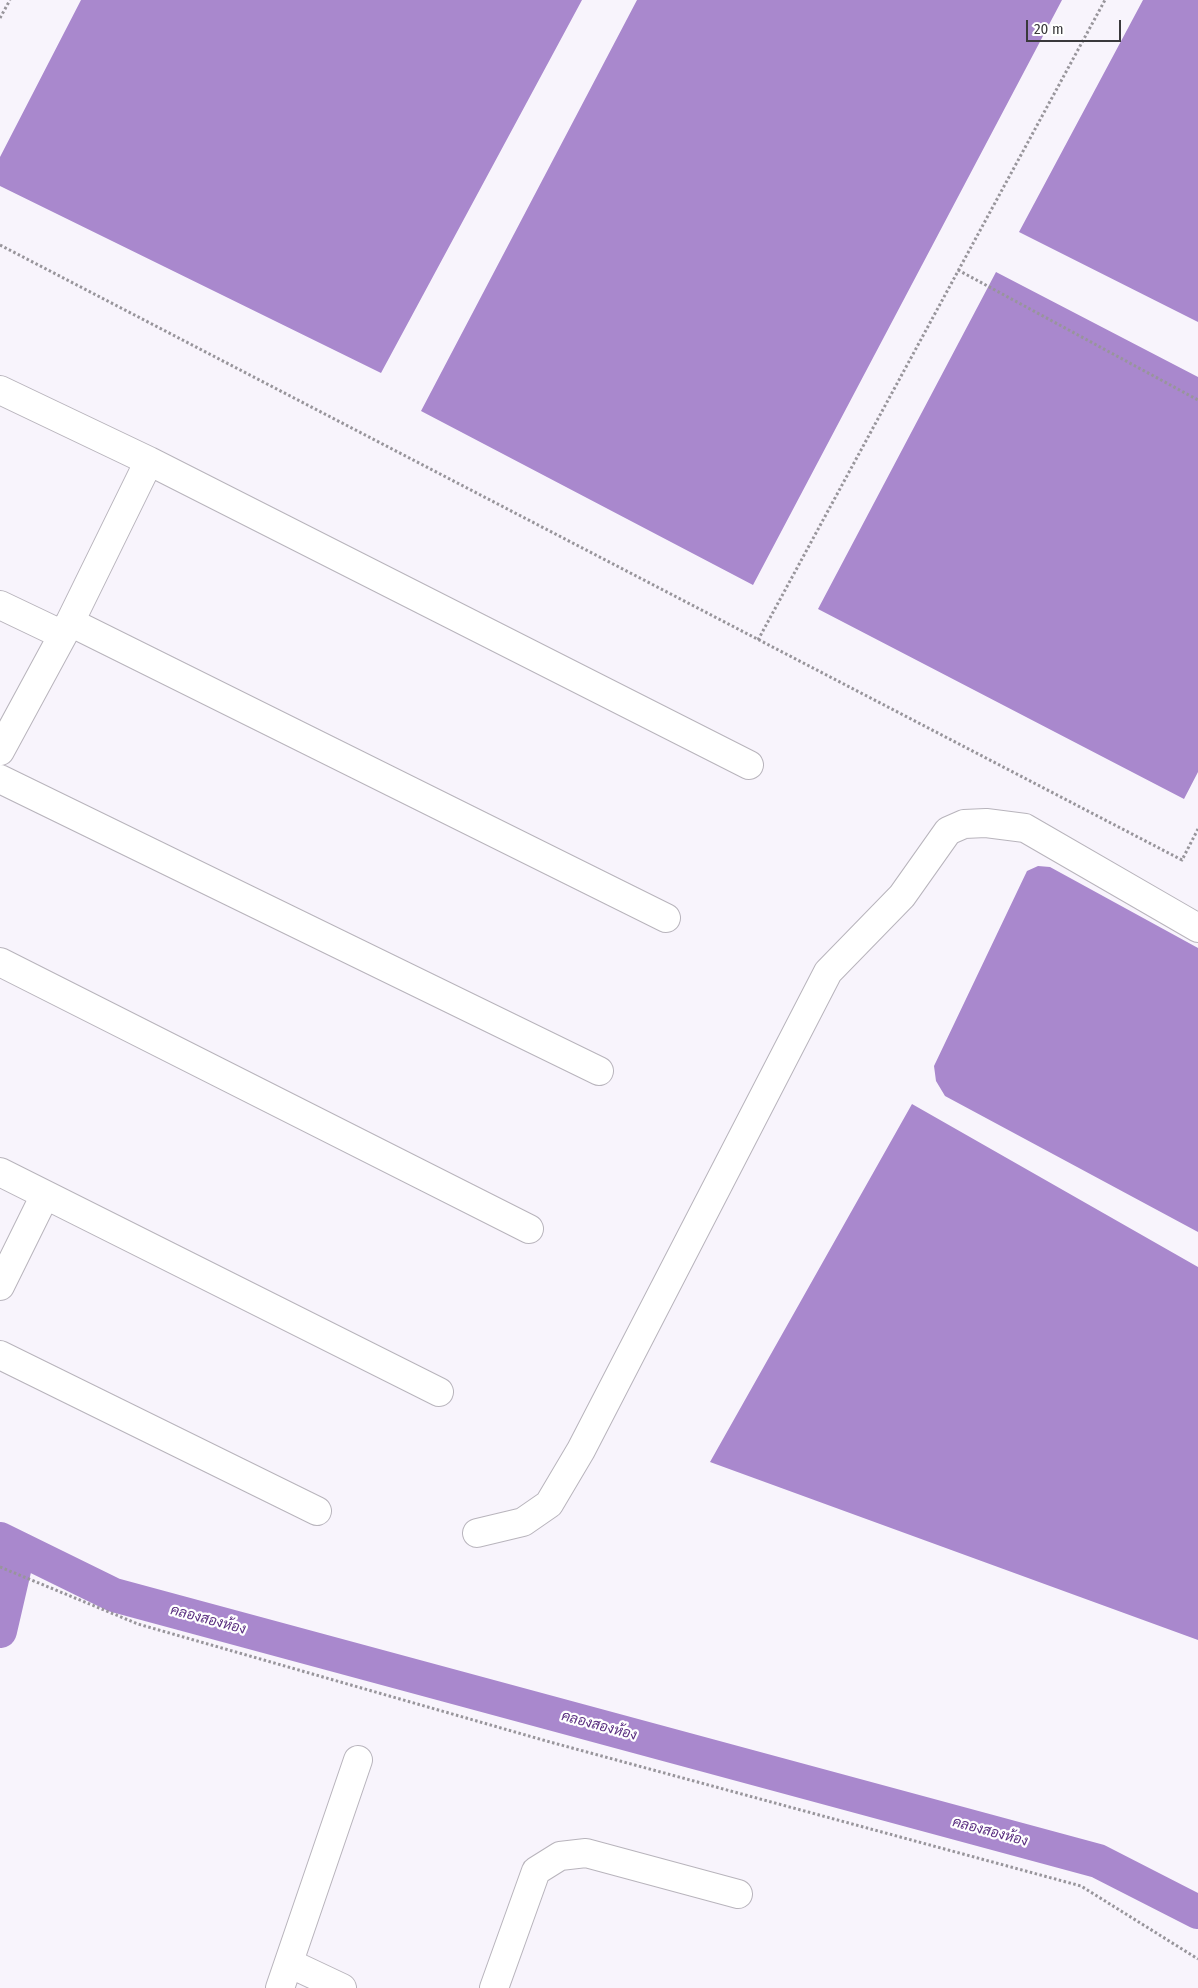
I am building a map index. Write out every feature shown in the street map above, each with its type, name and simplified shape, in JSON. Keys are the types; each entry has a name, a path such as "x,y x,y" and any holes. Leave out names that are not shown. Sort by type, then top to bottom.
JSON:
{"street":[{"path":"0,390 149,461 749,765"},
{"path":"0,751 66,629 149,461"},
{"path":"0,605 66,629 666,918"},
{"path":"0,779 599,1071"},
{"path":"476,1533 523,1522 549,1504 586,1441 828,972 902,896 948,831 964,824 986,823 1025,828 1198,928"},
{"path":"0,962 529,1229"},
{"path":"0,1172 439,1392"},
{"path":"0,1286 45,1195"},
{"path":"0,1355 317,1511"},
{"path":"342,1988 285,1976 358,1760"},
{"path":"494,1988 536,1871 560,1856 586,1853 738,1894"}],"path":[{"path":"0,18 10,0"},
{"path":"758,640 1105,0"},
{"path":"0,245 1182,860 1198,829"},
{"path":"958,270 1198,400"},
{"path":"0,1567 138,1624 550,1742 1081,1886 1198,1959"}],"shaded area":[{"path":"81,0 582,0 381,373 0,186 0,157"},
{"path":"637,0 1062,0 753,585 421,411"},
{"path":"1143,0 1198,0 1198,322 1019,232"},
{"path":"996,272 1198,377 1198,772 1184,799 818,609"},
{"path":"1038,866 1050,867 1198,948 1198,1232 945,1096 936,1081 934,1066 1027,871"},
{"path":"912,1104 1198,1267 1198,1640 710,1462"}],"waterway":[{"name":"คลองสองห้อง","path":"0,1539 114,1595 1098,1861 1198,1912"},
{"path":"0,1631 19,1549"}]}
